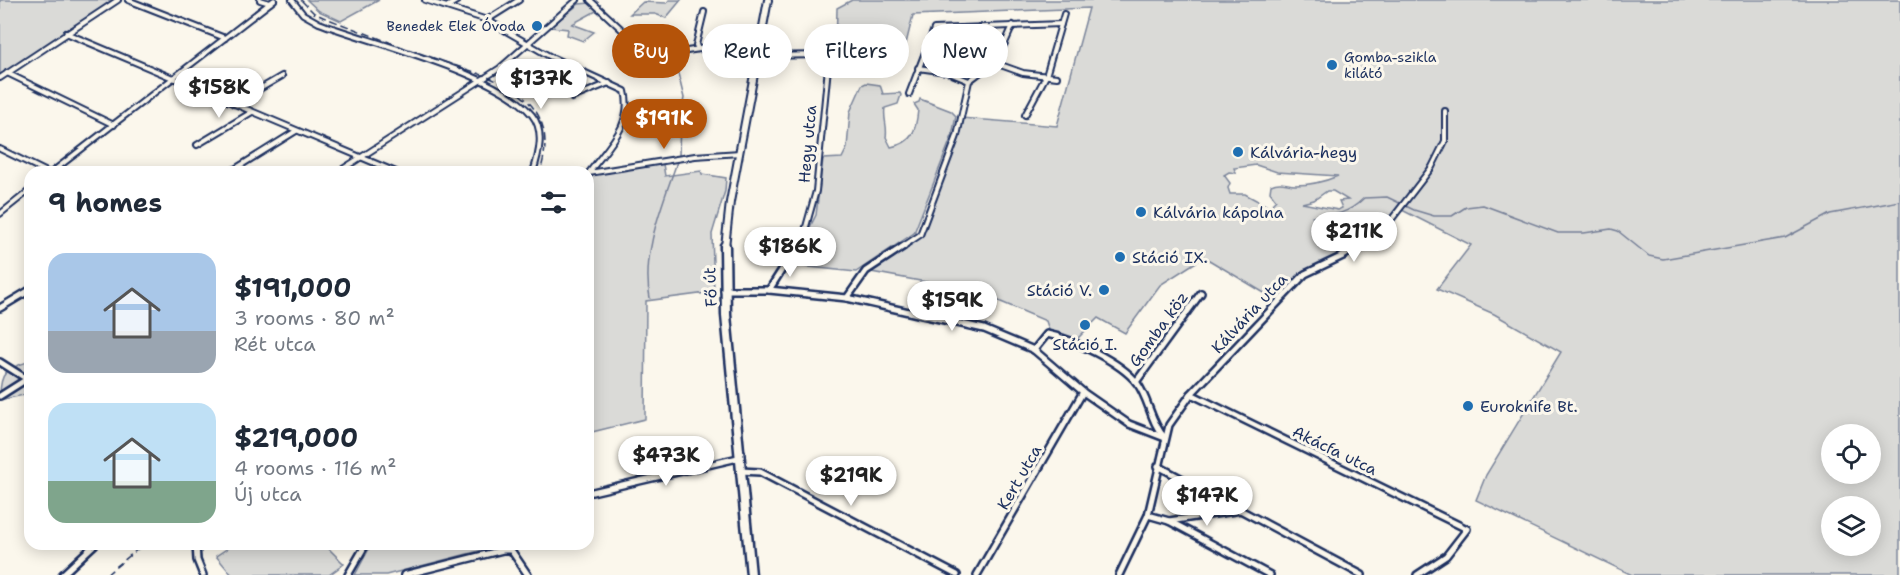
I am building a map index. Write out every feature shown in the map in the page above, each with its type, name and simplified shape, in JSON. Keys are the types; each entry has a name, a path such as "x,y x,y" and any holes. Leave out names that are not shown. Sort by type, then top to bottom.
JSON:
{"main road":[{"name":"Fő út","path":"763,24 768,0"},
{"name":"Fő út","path":"751,575 738,458 724,290 724,239 753,78"}],"street":[{"path":"0,78 118,0"},
{"path":"128,0 225,38"},
{"path":"260,0 270,3"},
{"path":"60,166 274,0"},
{"path":"292,0 296,8 317,22 501,90 532,115 540,141 534,166"},
{"path":"425,0 487,20 550,57 625,91 629,113 613,142 594,166"},
{"path":"448,6 458,0"},
{"path":"487,20 519,0"},
{"path":"347,166 503,65 578,0"},
{"path":"587,0 650,53 662,56 702,48"},
{"path":"698,49 696,45 704,12"},
{"path":"1025,115 1046,76 1064,14"},
{"path":"909,94 934,29 1061,24"},
{"path":"1008,40 1013,26"},
{"path":"66,33 382,166"},
{"name":"Hegy utca","path":"792,55 828,56 812,212 804,234"},
{"path":"918,68 947,72 969,81"},
{"path":"1008,68 1023,73 1057,77"},
{"path":"7,74 114,124"},
{"path":"234,104 282,76"},
{"path":"847,298 866,271 920,235 957,136 969,81 973,78"},
{"path":"572,98 609,84"},
{"name":"Kálvária utca","path":"1119,575 1148,515 1165,438 1174,415 1191,394 1305,274 1346,255 1388,224 1441,153 1445,141 1445,111"},
{"path":"197,145 252,112"},
{"path":"240,166 296,131"},
{"path":"0,149 35,166"},
{"path":"594,173 702,155 740,153"},
{"path":"0,214 24,195"},
{"path":"769,290 792,254"},
{"path":"724,290 769,290 847,298 984,329 1034,350 1083,392 1129,424 1165,438"},
{"name":"Gomba köz","path":"1137,382 1202,293"},
{"path":"0,308 24,294"},
{"path":"1034,350 1047,334 1054,334 1068,339 1117,366 1137,382 1153,425 1165,438"},
{"path":"0,362 24,376"},
{"path":"0,396 24,382"},
{"name":"Kert utca","path":"977,575 1083,392"},
{"name":"Akácfa utca","path":"1191,394 1467,529 1460,543 1445,559 1417,575"},
{"path":"594,492 738,458"},
{"path":"1158,466 1362,575"},
{"path":"740,471 760,472 957,575"},
{"path":"1169,521 1241,510"},
{"path":"1148,515 1169,521 1269,575"},
{"path":"62,575 89,550"},
{"path":"196,550 196,560 203,575"},
{"path":"348,575 363,550"},
{"path":"404,575 503,550 511,550 528,575"}],"shaded area":[{"path":"0,0 118,0 0,78"},
{"path":"307,0 379,0 341,21 319,11"},
{"path":"669,0 681,0 666,18 655,14 630,14 643,2 667,3"},
{"path":"852,0 1900,0 1900,575 1632,575 1476,500 1486,475 1561,352 1494,314 1437,289 1471,245 1400,209 1386,224 1359,244 1297,279 1276,300 1204,257 1160,285 1125,333 1098,318 1071,345 1047,334 1049,330 1046,321 975,291 866,271 917,238 939,186 961,118 1057,126 1089,8 913,15 909,31 909,24 837,24 837,8","holes":["1256,165 1277,172 1338,176 1306,184 1271,185 1270,192 1276,200 1269,207 1245,194 1230,194 1228,188 1230,183 1224,175 1229,172 1236,173 1234,168","1327,191 1333,191 1348,200 1339,201 1342,208 1338,210 1302,203 1314,200"]},
{"path":"590,3 598,10 572,24 594,32 583,41 567,35 568,29 550,27 579,4"},
{"path":"866,83 880,85 883,94 900,93 901,95 898,104 885,108 886,137 891,147 909,139 916,124 918,110 914,104 920,99 951,111 956,116 952,136 914,233 856,272 791,265 816,215 823,159 842,158 847,148 850,112 862,85"},
{"path":"663,164 665,176 701,171 702,174 726,178 725,191 712,234 714,292 646,301 645,419 594,432 594,175"},
{"path":"24,363 24,395 4,399 0,396 1,381 6,372"},
{"path":"225,550 330,550 344,564 329,575 232,575 216,556"},
{"path":"368,550 483,550 386,575 355,575"}],"waterway":[{"path":"679,78 684,98 680,119 679,156"},
{"path":"650,298 648,264 651,246 677,162"},
{"path":"1312,217 1340,213 1352,208 1364,198 1387,197 1414,210 1434,216 1452,216 1466,207 1483,205 1558,233 1584,233 1611,229 1618,231 1649,256 1663,259 1785,238 1830,214 1900,201"}],"railway":[{"path":"301,0 314,13 323,17 472,71 514,91 531,105 541,122 545,144 541,166"},
{"path":"106,575 137,550"}],"place":[{"name":"Benedek Elek Óvoda","path":"537,26"},
{"name":"Gomba-szikla kilátó","path":"1332,65"},
{"name":"Kálvária-hegy","path":"1238,152"},
{"name":"Kálvária kápolna","path":"1141,212"},
{"name":"Stáció IX.","path":"1120,257"},
{"name":"Stáció V.","path":"1104,290"},
{"name":"Stáció I.","path":"1085,325"},
{"name":"Euroknife Bt.","path":"1468,406"}]}
